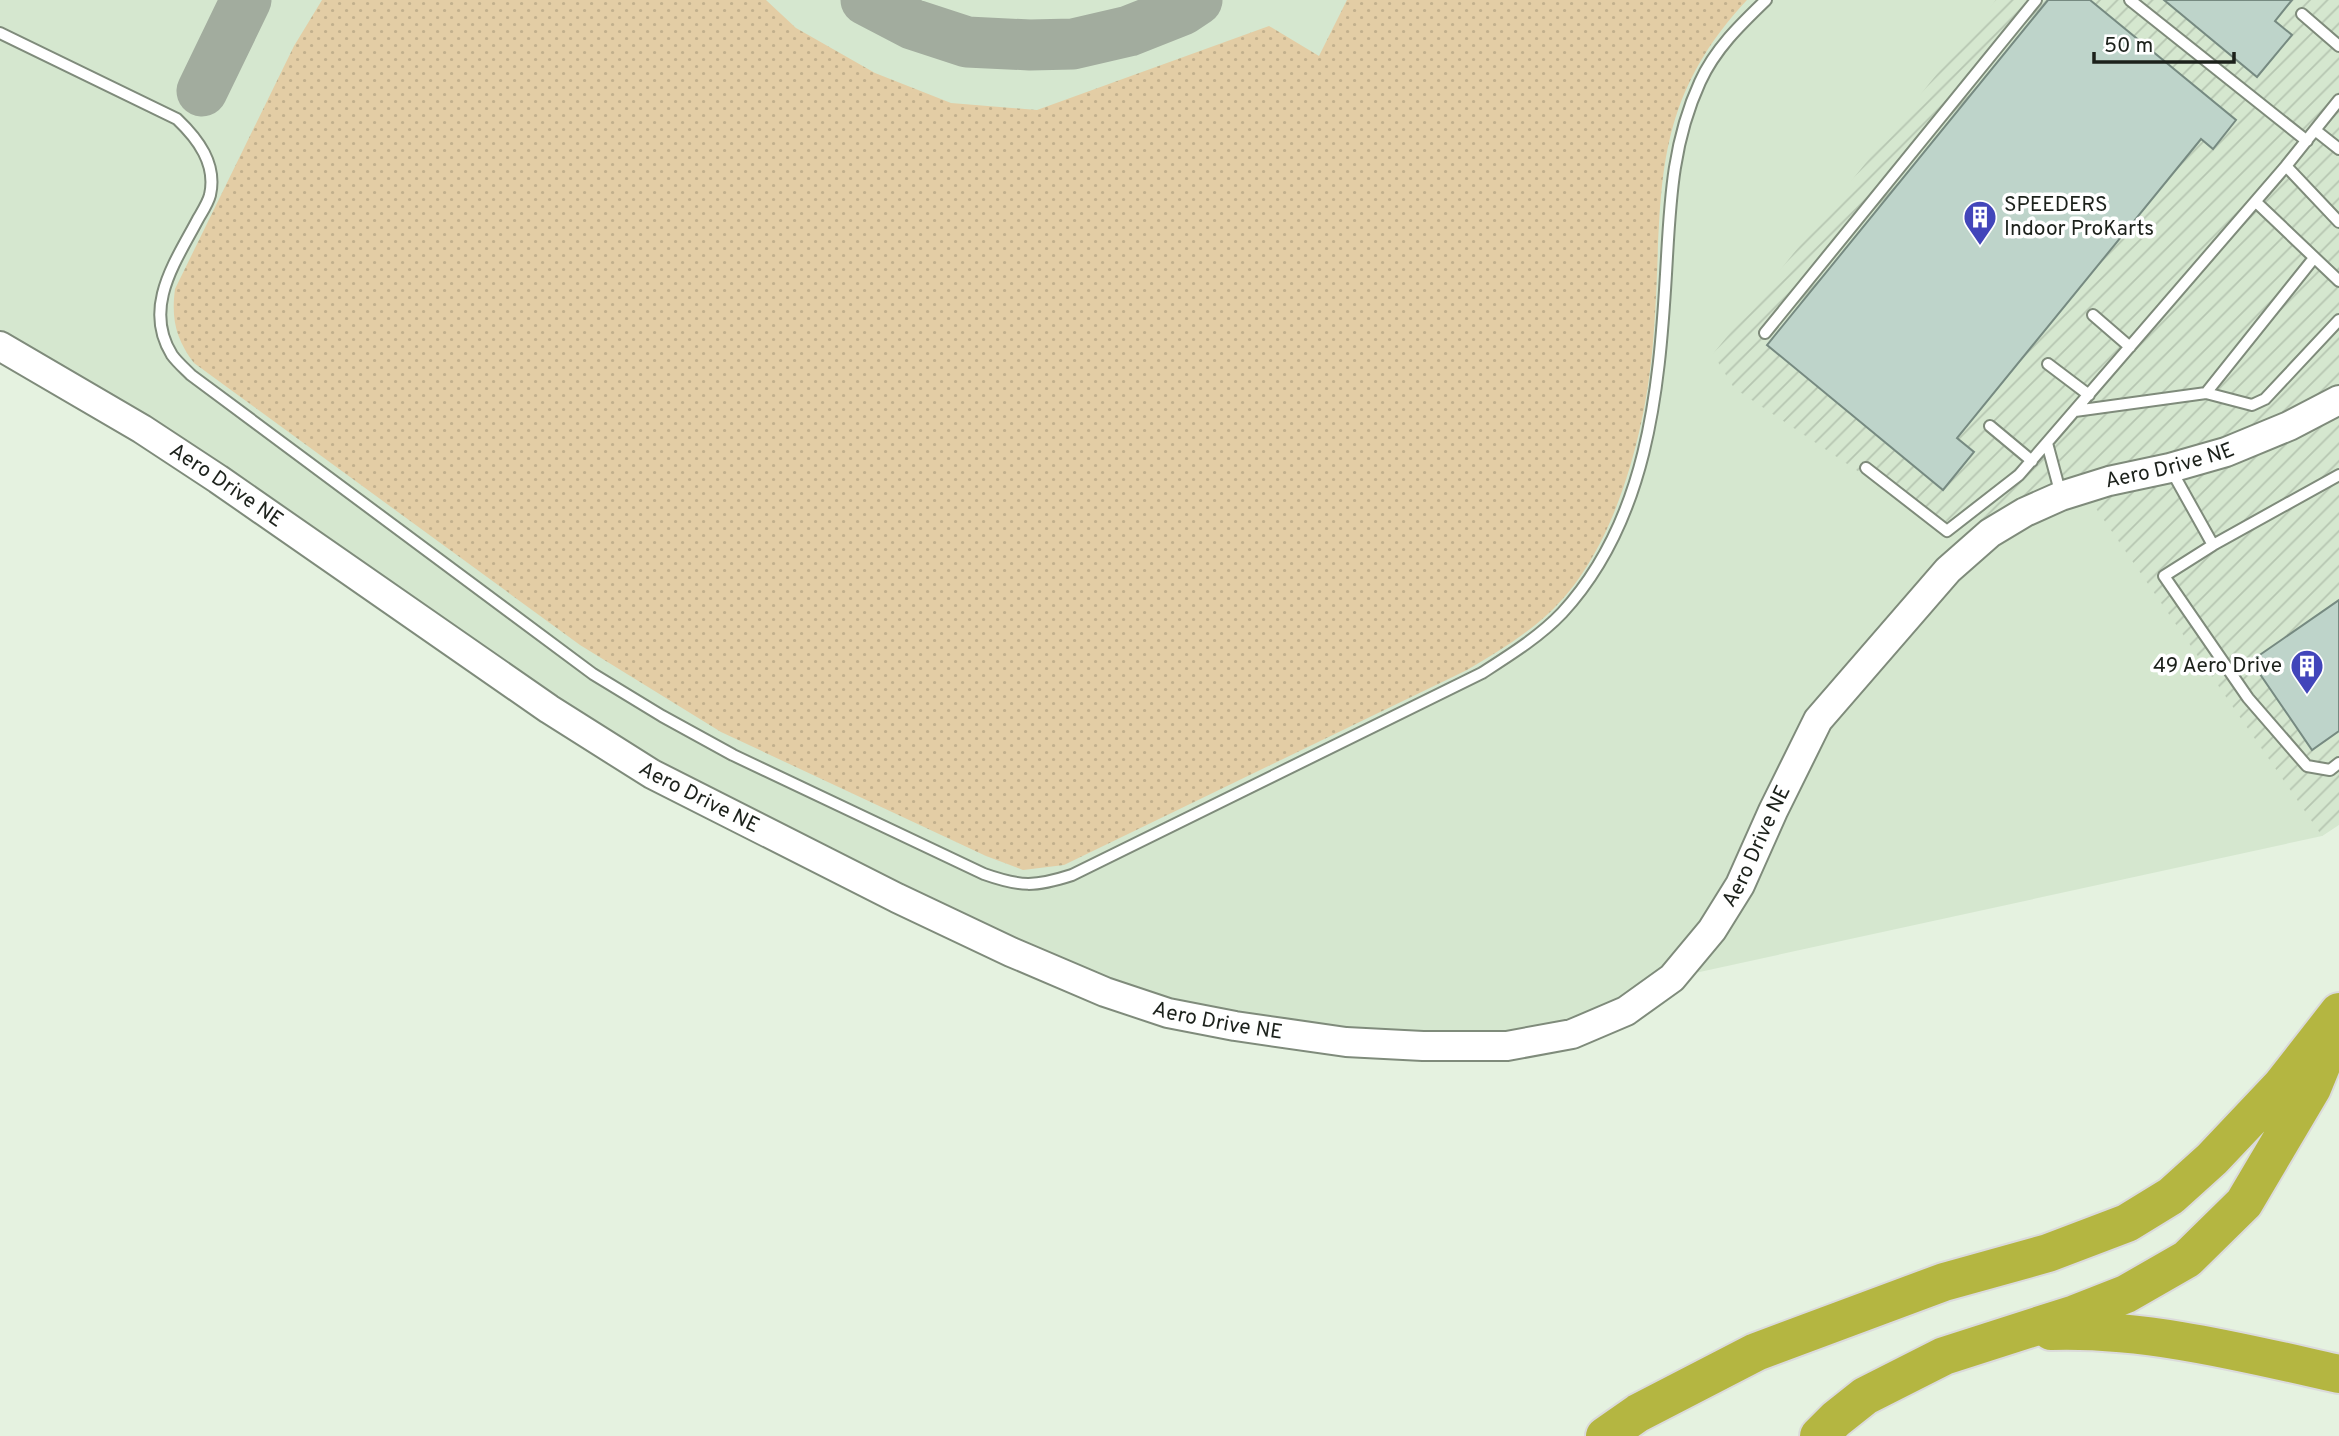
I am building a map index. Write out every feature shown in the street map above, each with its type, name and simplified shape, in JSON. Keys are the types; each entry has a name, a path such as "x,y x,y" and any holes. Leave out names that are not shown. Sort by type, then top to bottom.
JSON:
{"highway":[{"path":"1605,1436 1638,1413 1756,1352 1944,1282 2048,1252 2127,1223 2171,1196 2212,1159 2282,1085 2339,1012"},
{"path":"1819,1436 1866,1396 1944,1356 2075,1314 2126,1294 2187,1259 2244,1203 2312,1088 2339,1021"},
{"path":"2001,1337 2076,1330 2161,1338 2244,1352 2339,1374"}],"street":[{"name":"Aero Drive NE","path":"0,346 142,429 351,570 538,701 652,774 897,898 1105,992 1168,1013 1346,1042 1423,1046 1507,1046 1572,1034 1626,1011 1672,978 1712,930 1740,885 1818,720 1931,590 1959,540 1990,533 2025,512 2062,496 2109,481 2226,452 2289,426 2339,400"}],"lane":[{"path":"0,33 177,119 195,136 206,154 211,178 210,196 160,296 161,325 172,354 191,375 593,674 733,755 984,874 1014,885 1045,883 1072,875 1482,673 1524,647 1562,613 1591,576 1615,533 1634,486 1647,441 1657,393 1662,345 1671,179 1682,126 1700,80 1727,38 1766,0"},
{"path":"1765,333 2036,0"},
{"path":"2130,0 2306,141"},
{"path":"2302,14 2339,46"},
{"path":"1866,468 1959,540 2032,461 2256,202 2339,100"},
{"path":"2315,130 2339,149"},
{"path":"2286,166 2339,222"},
{"path":"2256,202 2339,281"},
{"path":"2206,393 2314,258"},
{"path":"2093,315 2130,347"},
{"path":"2075,411 2206,393 2252,405 2266,398 2339,320"},
{"path":"2048,364 2089,394"},
{"path":"1990,426 2032,461"},
{"path":"2047,443 2062,496"},
{"path":"2170,468 2213,545"},
{"path":"2339,475 2213,545 2164,576 2248,698 2307,766 2330,770 2339,763"}],"shaded area":[{"path":"0,0 2339,0 2339,825 2322,836 1672,978 1507,1046 1168,1013 816,856 471,655 0,348"},
{"path":"322,0 766,0 796,28 875,73 951,103 1037,110 1269,26 1319,56 1347,0 1747,0 1714,41 1690,81 1675,121 1661,202 1649,376 1635,450 1610,523 1593,557 1572,587 1549,613 1530,629 1467,670 1064,865 1023,870 986,856 721,732 580,645 194,363 176,328 175,289 294,46"},
{"path":"1996,0 2339,0 2339,824 2322,836 2077,481 1950,533 1734,388 1713,354"}],"building":[{"name":"SPEEDERS Indoor ProKarts","path":"2048,0 2090,0 2236,120 2213,149 2201,139 1957,438 1974,452 1943,490 1767,345"},
{"path":"2164,0 2292,0 2275,21 2292,35 2257,77"},
{"name":"49 Aero Drive","path":"2339,600 2339,731 2312,750 2251,661"}],"taxiway":[{"path":"202,91 246,0"},
{"path":"866,0 912,24 967,42 1030,45 1073,44 1129,31 1182,10 1197,0"}],"place":[{"name":"SPEEDERS Indoor ProKarts","path":"1980,247"},
{"name":"49 Aero Drive","path":"2307,696"}]}
